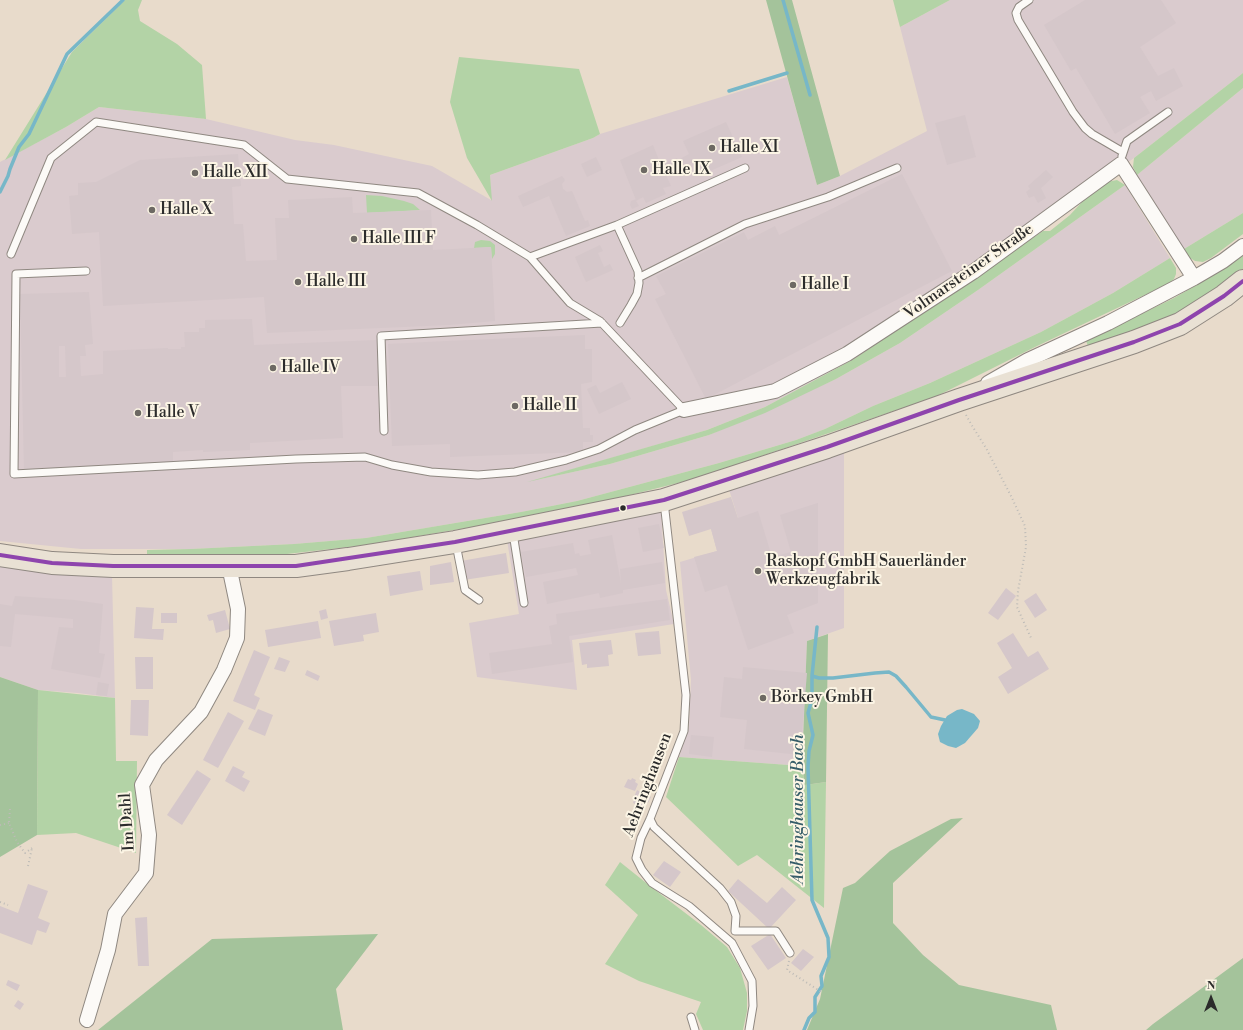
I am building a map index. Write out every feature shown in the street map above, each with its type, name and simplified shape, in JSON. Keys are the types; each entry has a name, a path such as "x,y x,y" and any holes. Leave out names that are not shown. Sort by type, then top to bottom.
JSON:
{"main road":[{"path":"0,556 52,563 105,566 296,566 455,542 664,500 1134,342 1180,324 1224,296 1243,281"}],"street":[{"path":"1122,158 1194,278"},
{"name":"Volmarsteiner Straße","path":"684,410 775,391 847,354 973,272 1122,158"},
{"path":"959,400 1028,360 1108,324 1194,278 1223,261 1243,246"},
{"name":"Im Dahl","path":"87,1020 108,950 115,914 146,873 149,835 142,785 156,760 202,712 224,670 237,638 238,609 229,566"}],"lane":[{"path":"1029,0 1019,7 1016,13 1018,20 1073,112 1085,128 1092,134 1122,158 1127,141 1168,112"},
{"path":"11,254 51,158 96,122 244,146 287,179 418,193 477,225 530,257 570,303 600,321 684,410 635,430 599,449 566,460 515,472 478,475 431,472 392,465 365,457 296,459 14,474 16,274 86,271"},
{"path":"530,257 617,225 744,168"},
{"path":"638,278 745,224 828,197 897,168"},
{"path":"617,225 638,271 637,294 632,305 620,323"},
{"path":"384,431 381,336 602,323"},
{"name":"Aehringhausen","path":"664,500 686,695 684,731 650,819 641,838 636,858 642,870 652,883 689,906 732,944 752,981 753,1006 749,1030"},
{"path":"512,531 524,602"},
{"path":"455,542 466,590 479,600"},
{"path":"650,819 654,827 720,888 732,902 736,916 736,931 776,931 790,953"},
{"path":"691,1018 695,1030"}],"path":[{"path":"959,400 971,424 990,455 1025,526 1026,547 1016,607 1031,638"},
{"path":"10,809 9,823 17,842 25,853 32,848 28,866"},
{"path":"0,825 9,823"},
{"path":"0,902 8,905"},
{"path":"790,953 787,970 823,993"}],"shaded area":[{"path":"950,0 1243,0 1243,73 1134,158 854,359 765,407 707,430 536,480 610,464 709,435 836,379 900,343 978,290 1125,185 1170,258 1113,293 1041,332 930,383 873,406 825,429 796,440 719,463 577,501 366,538 294,544 191,549 81,549 0,541 0,162 66,127 99,107 206,119 295,140 334,145 432,166 491,200 490,175 593,138 600,134 787,77 817,185 840,176 927,131 900,27"},
{"path":"1243,88 1243,213 1184,249 1137,175"},
{"path":"844,445 844,628 807,641 802,766 679,757 689,726 691,680 680,562 717,551 711,529 739,521 726,480"},
{"path":"661,510 666,590 674,624 572,640 577,690 477,677 469,623 519,614 507,540"},
{"path":"0,565 112,576 115,698 38,690 0,677"}],"green space":[{"path":"125,0 142,0 138,10 140,21 177,44 202,65 206,119 99,107 66,127 5,160 72,52"},
{"path":"766,0 792,0 840,176 817,185"},
{"path":"893,0 950,0 900,27"},
{"path":"459,57 579,69 600,134 593,138 490,175 492,201 467,158 450,102"},
{"path":"1243,73 1243,88 1137,175 1133,167 1134,158"},
{"path":"1117,180 1125,185 978,290 900,343 836,379 765,413 709,435 610,464 527,482 707,430 765,407 854,359 1043,231 1050,231 1070,215 1093,190 1107,182"},
{"path":"366,195 382,196 404,201 413,204 420,210 367,213"},
{"path":"1243,213 1243,234 1211,258 1203,262 1195,261 1190,258 1184,249"},
{"path":"481,240 490,241 495,245 495,254 492,259 491,247 474,248 475,242"},
{"path":"1243,254 1243,269 1213,292 1180,311 1149,326 1088,346 1086,341 1174,298 1207,279"},
{"path":"1170,258 1176,268 1176,274 1170,283 1035,347 935,397 694,479 566,511 366,545 287,554 147,556 147,550 294,544 366,538 577,501 719,463 796,440 825,429 873,406 930,383 1041,332 1113,293"},
{"path":"828,634 826,782 805,785 802,766 807,641"},
{"path":"0,677 38,690 37,835 0,857"},
{"path":"38,690 115,698 116,761 137,761 136,853 76,833 37,835"},
{"path":"679,757 802,766 805,785 826,782 824,908 757,855 738,866 666,797"},
{"path":"963,818 893,883 893,923 923,955 959,985 1051,1005 1057,1030 807,1030 820,999 843,888 855,883 890,851 951,819"},
{"path":"620,862 727,947 740,968 747,993 747,1011 743,1030 703,1030 696,1014 701,1002 639,981 605,964 638,915 605,885"},
{"path":"378,934 336,989 343,1030 98,1030 212,939"},
{"path":"1243,958 1243,1030 1146,1030 1153,1024"}],"water":[{"path":"962,709 974,714 980,721 978,728 965,743 956,748 940,742 938,734 947,716 957,710"}],"building":[{"path":"1085,0 1161,0 1176,23 1140,47 1158,76 1174,68 1183,86 1156,101 1151,91 1140,97 1150,113 1115,134 1076,68 1071,71 1044,25"},
{"path":"965,115 976,157 947,165 935,123"},
{"path":"726,122 742,157 699,176 693,162 666,175 671,186 663,188 666,194 646,203 643,197 636,201 639,206 632,209 630,205 631,201 636,199 620,160 653,145 661,165 677,158 678,160 689,154 683,141"},
{"path":"238,154 241,186 232,187 234,224 243,224 246,261 277,260 275,218 289,218 288,200 352,197 353,213 431,210 433,250 491,247 495,321 449,325 267,333 264,297 103,306 99,232 72,234 69,196 78,195 78,183 96,182 140,160"},
{"path":"596,157 602,170 587,177 581,164"},
{"path":"1046,170 1053,177 1041,188 1046,198 1038,203 1034,196 1029,198 1026,192 1030,189 1028,186"},
{"name":"Halle I","path":"902,174 952,271 706,399 655,299 666,294 656,276 744,232 748,240 775,226 779,235"},
{"path":"562,176 565,180 562,184 563,189 567,192 572,191 585,221 588,220 590,226 566,236 549,196 523,207 518,196"},
{"path":"600,245 603,251 598,253 604,267 610,264 613,270 586,282 575,257"},
{"path":"89,292 93,344 85,345 86,356 80,356 81,376 103,374 103,351 168,348 181,349 181,347 185,347 184,332 199,332 199,328 205,328 205,320 252,319 254,345 377,340 378,386 341,386 343,438 250,443 250,450 203,452 203,450 173,452 173,464 24,470 20,294","holes":["59,346 65,346 66,377 59,377"]},
{"name":"Halle II","path":"585,335 585,349 592,349 592,382 581,384 583,428 590,428 590,435 593,435 593,442 583,442 583,452 450,457 450,444 392,446 388,344"},
{"path":"622,382 631,399 599,414 587,389 596,385 600,393"},
{"name":"Raskopf GmbH Sauerländer Werkzeugfabrik","path":"731,497 738,518 758,511 772,557 791,552 780,515 818,503 818,603 787,615 794,633 748,650 727,585 705,592 694,557 717,551 711,529 689,536 682,512"},
{"path":"659,524 664,548 643,552 638,528"},
{"path":"612,535 621,583 620,569 662,562 665,583 623,590 623,593 600,598 599,593 547,604 543,582 578,575 576,568 526,577 521,552 573,543 575,554 579,553 580,556 591,554 588,540"},
{"path":"506,553 509,573 464,580 461,561"},
{"path":"451,562 454,582 430,585 430,566"},
{"path":"420,571 423,590 390,596 387,576"},
{"path":"1006,588 1016,596 998,620 988,613"},
{"path":"1036,593 1047,610 1035,618 1024,601"},
{"path":"15,596 75,600 103,604 99,653 105,654 100,678 51,669 59,627 73,628 73,619 15,614 11,647 0,646 0,604 12,606"},
{"path":"667,599 670,620 569,636 573,662 492,674 489,653 552,644 549,626 557,624 556,614"},
{"path":"136,607 154,608 152,629 164,629 163,640 134,638"},
{"path":"326,609 328,618 321,620 319,611"},
{"path":"225,610 230,629 216,633 213,620 209,621 207,615"},
{"path":"161,613 177,613 177,623 161,623"},
{"path":"376,613 379,632 363,635 364,641 334,646 329,621"},
{"path":"318,621 321,638 268,647 265,630"},
{"path":"659,631 661,654 638,656 635,633"},
{"path":"1013,633 1028,657 1038,651 1049,669 1008,694 998,677 1012,668 997,643"},
{"path":"611,640 613,654 608,655 609,666 587,668 587,664 582,665 579,643"},
{"path":"254,650 270,657 254,695 260,698 255,710 233,701"},
{"path":"135,657 153,657 153,689 136,689"},
{"path":"279,657 290,661 285,672 274,669"},
{"name":"Börkey GmbH","path":"743,667 807,673 800,755 744,749 747,720 720,717 724,677 742,679"},
{"path":"307,670 320,676 318,681 305,675"},
{"path":"98,682 109,684 107,696 96,695"},
{"path":"131,700 149,700 148,736 130,735"},
{"path":"258,709 273,715 265,736 248,729"},
{"path":"228,712 244,721 218,768 203,760"},
{"path":"691,735 714,737 712,757 689,754"},
{"path":"233,766 245,772 242,777 250,781 244,792 225,781"},
{"path":"197,770 211,779 182,825 167,815"},
{"path":"632,778 636,780 635,782 638,784 635,791 624,787 628,779 631,780"},
{"path":"637,790 651,797 648,803 645,801 642,807 633,803"},
{"path":"664,861 681,872 670,887 653,875"},
{"path":"738,879 767,903 782,887 796,900 769,929 728,891"},
{"path":"28,884 48,891 38,918 50,923 46,933 37,930 32,945 0,933 0,906 18,913"},
{"path":"147,917 149,966 138,966 135,918"},
{"path":"770,934 786,958 768,970 751,946"},
{"path":"803,949 814,957 801,971 791,963"},
{"path":"8,980 20,985 17,991 6,985"},
{"path":"18,1000 24,1004 20,1010 14,1006"}],"waterway":[{"path":"0,192 19,147 29,134 67,54 123,0"},
{"name":"Aehringhauser Bach","path":"783,0 810,95"},
{"path":"729,91 787,73"},
{"name":"Aehringhauser Bach","path":"804,1030 809,1018 815,1012 815,997 822,986 821,976 829,957 828,938 812,900 808,767 809,751 813,735 808,713 812,699 812,676 817,627"},
{"path":"812,676 819,678 833,678 889,672 896,676 931,717 945,720"}],"transit line":[{"path":"0,555 52,563 113,566 296,566 455,542 664,500 827,447 959,400 1134,342 1180,324 1224,296 1243,281"}],"place":[{"name":"Halle XI","path":"712,148"},
{"name":"Halle IX","path":"644,170"},
{"name":"Halle XII","path":"195,173"},
{"name":"Halle X","path":"152,210"},
{"name":"Halle III F","path":"354,239"},
{"name":"Halle III","path":"298,282"},
{"name":"Halle I","path":"793,285"},
{"name":"Halle IV","path":"273,368"},
{"name":"Halle II","path":"515,406"},
{"name":"Halle V","path":"138,413"},
{"name":"Raskopf GmbH Sauerländer Werkzeugfabrik","path":"758,571"},
{"name":"Börkey GmbH","path":"763,698"}]}
